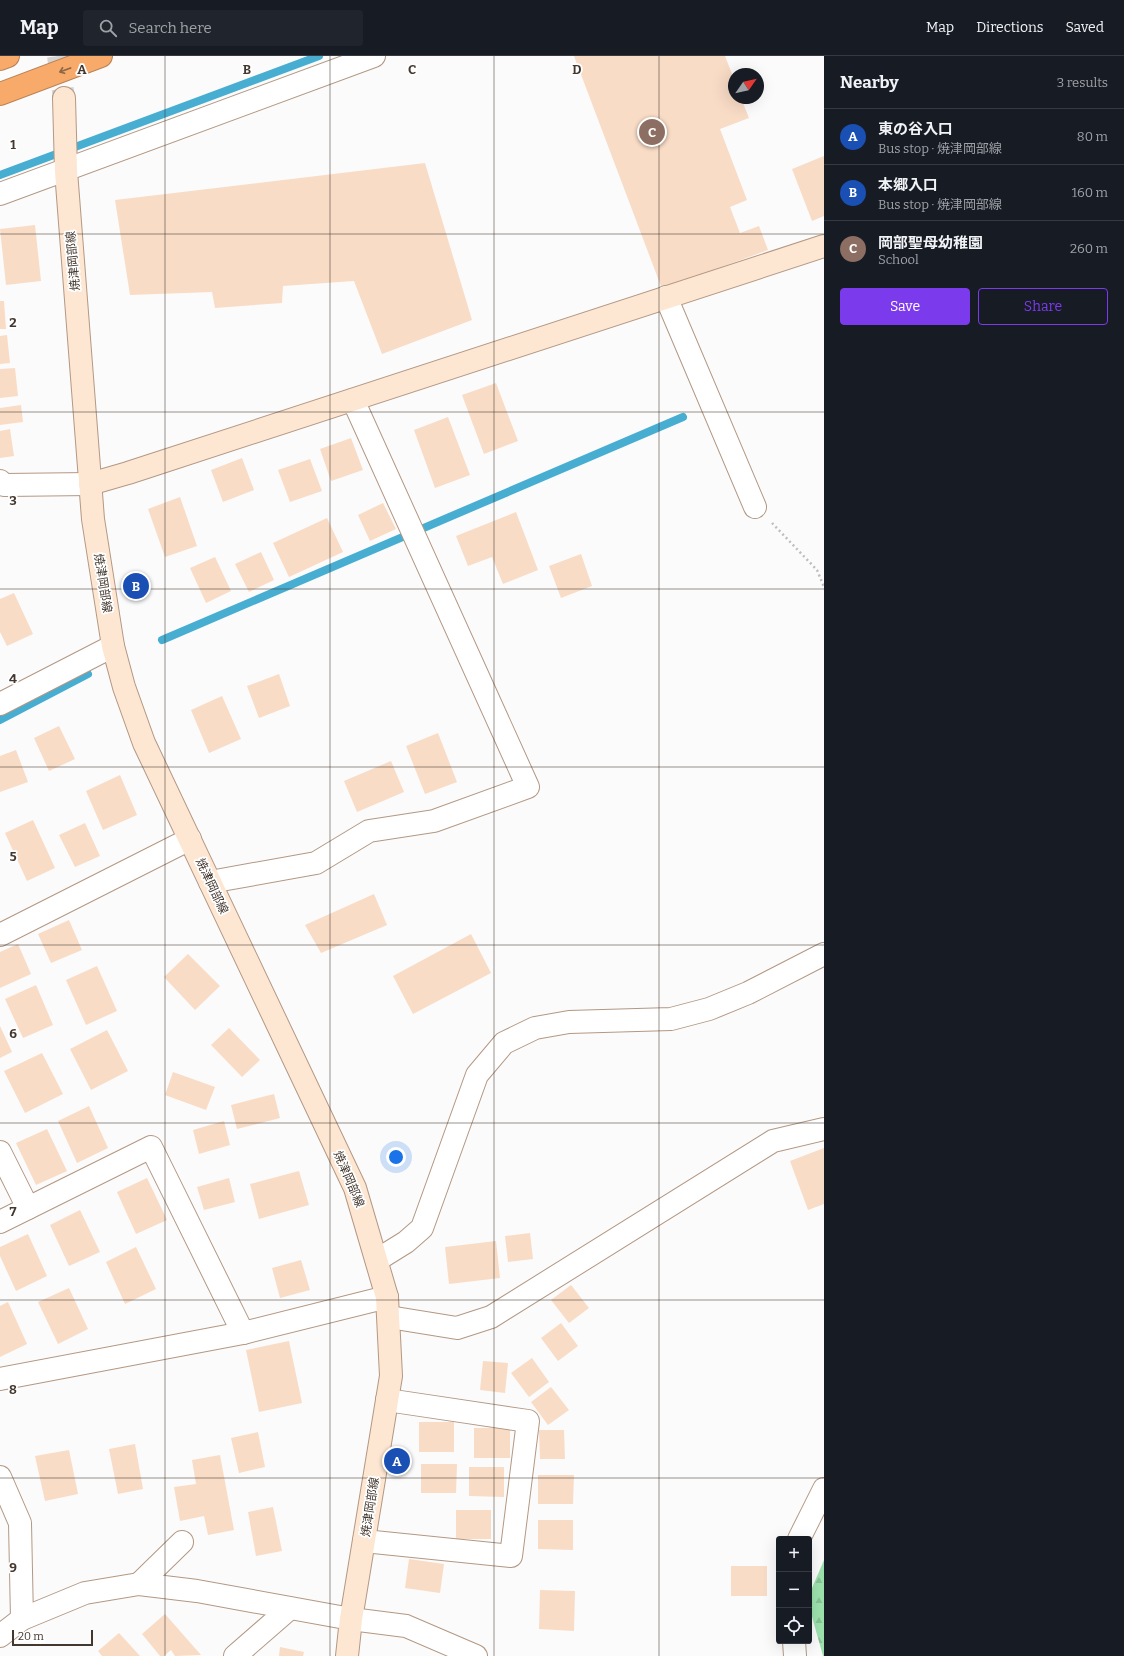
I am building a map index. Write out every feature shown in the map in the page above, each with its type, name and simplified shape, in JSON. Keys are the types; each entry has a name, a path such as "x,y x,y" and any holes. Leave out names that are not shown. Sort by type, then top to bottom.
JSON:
{"highway":[{"path":"0,59 8,56"},
{"path":"0,94 101,56"}],"main road":[{"name":"焼津岡部線","path":"64,98 66,171 92,519 113,646 124,687 144,743 355,1188 377,1260 388,1307 392,1376 351,1619 347,1656"},
{"path":"90,484 353,400 824,246"}],"street":[{"path":"0,194 66,171 374,56"},
{"path":"666,297 755,507"},
{"path":"210,882 316,863 369,830 434,821 528,787 353,400"},
{"path":"0,481 4,485 90,484"},
{"path":"0,704 113,646"},
{"path":"0,935 190,839"},
{"path":"377,1260 406,1242 422,1228 477,1075 504,1043 535,1028 569,1022 671,1019 709,1008 748,992 824,954"},
{"path":"0,1379 388,1307 457,1328 491,1317 773,1141 824,1129"},
{"path":"0,1222 151,1146 243,1333"},
{"path":"0,1152 28,1208"},
{"path":"364,1541 511,1556 528,1421 387,1400"},
{"path":"0,1477 20,1523 22,1619"},
{"path":"800,1536 824,1489"},
{"path":"139,1584 182,1542"},
{"path":"0,1636 22,1619 85,1593 139,1584 197,1592 351,1619 406,1626 476,1656"},
{"path":"235,1656 289,1609"},
{"path":"794,1644 795,1656"}],"path":[{"path":"755,507 817,570 824,587"}],"green space":[{"path":"824,1560 824,1656 812,1617 812,1588"}],"building":[{"path":"574,56 725,56 730,68 728,68 728,104 743,104 749,118 720,129 747,200 730,207 740,233 759,226 768,250 662,289"},
{"path":"824,156 824,216 812,221 792,169"},
{"path":"425,163 472,320 382,354 354,281 283,286 282,303 215,308 212,292 130,295 115,200"},
{"path":"35,225 41,281 6,285 0,229"},
{"path":"0,301 4,301 6,329 0,329"},
{"path":"7,335 10,363 0,364 0,336"},
{"path":"15,368 18,396 0,398 0,369"},
{"path":"496,383 518,441 484,454 462,395"},
{"path":"21,405 23,422 0,425 0,408"},
{"path":"448,417 470,475 435,488 414,430"},
{"path":"10,429 14,456 0,458 0,431"},
{"path":"351,438 363,470 331,481 320,449"},
{"path":"242,458 254,490 223,502 211,470"},
{"path":"310,459 322,491 290,502 278,470"},
{"path":"180,497 197,546 165,557 148,509"},
{"path":"383,503 396,529 370,541 358,515"},
{"path":"516,512 538,570 503,584 492,557 468,566 456,536"},
{"path":"327,518 343,552 289,577 273,543"},
{"path":"261,552 274,580 249,592 235,564"},
{"path":"581,554 592,586 561,598 549,566"},
{"path":"215,557 231,591 206,603 190,568"},
{"path":"14,593 33,634 7,646 0,632 0,599"},
{"path":"279,674 290,706 259,718 247,686"},
{"path":"222,696 241,739 209,753 191,710"},
{"path":"59,726 75,759 49,771 34,738"},
{"path":"438,733 457,782 425,794 406,746"},
{"path":"16,750 28,782 0,792 0,756"},
{"path":"391,761 404,792 357,812 344,781"},
{"path":"120,775 137,815 103,830 86,791"},
{"path":"33,820 55,868 27,881 5,833"},
{"path":"85,823 100,856 75,867 59,835"},
{"path":"374,894 387,925 321,953 305,925"},
{"path":"69,920 82,950 51,963 38,934"},
{"path":"471,934 491,973 413,1014 393,976"},
{"path":"18,944 31,974 0,988 0,952"},
{"path":"188,954 220,986 195,1010 164,977"},
{"path":"97,966 117,1011 86,1025 66,980"},
{"path":"36,985 53,1025 23,1038 5,999"},
{"path":"0,1026 12,1052 0,1058"},
{"path":"229,1028 260,1060 242,1077 211,1045"},
{"path":"107,1030 128,1071 91,1090 70,1049"},
{"path":"42,1053 63,1094 25,1113 4,1071"},
{"path":"173,1072 215,1087 206,1110 165,1095"},
{"path":"274,1094 280,1118 237,1129 231,1105"},
{"path":"89,1106 108,1148 77,1163 58,1121"},
{"path":"224,1121 230,1145 199,1154 193,1130"},
{"path":"47,1129 67,1171 36,1185 16,1143"},
{"path":"824,1148 824,1204 808,1210 790,1161"},
{"path":"299,1171 309,1205 259,1219 250,1184"},
{"path":"147,1178 167,1220 136,1234 117,1192"},
{"path":"229,1178 235,1202 204,1210 197,1187"},
{"path":"80,1210 100,1252 69,1266 50,1225"},
{"path":"530,1233 533,1259 508,1262 505,1236"},
{"path":"28,1234 47,1276 16,1291 0,1256 0,1247"},
{"path":"496,1241 500,1278 449,1284 445,1247"},
{"path":"136,1247 156,1289 125,1304 106,1262"},
{"path":"301,1260 310,1290 280,1298 272,1268"},
{"path":"571,1285 589,1308 569,1323 551,1300"},
{"path":"69,1288 88,1329 58,1344 38,1302"},
{"path":"8,1302 27,1344 0,1357 0,1306"},
{"path":"561,1323 578,1346 558,1361 541,1338"},
{"path":"289,1341 302,1403 259,1412 246,1350"},
{"path":"532,1358 549,1382 529,1397 511,1373"},
{"path":"483,1361 508,1363 505,1393 480,1390"},
{"path":"551,1387 569,1410 548,1425 531,1402"},
{"path":"419,1422 454,1422 454,1452 419,1452"},
{"path":"474,1428 510,1428 510,1458 474,1458"},
{"path":"539,1430 564,1430 565,1459 540,1459"},
{"path":"258,1432 265,1467 239,1473 231,1438"},
{"path":"135,1444 143,1489 118,1494 109,1449"},
{"path":"69,1450 78,1494 45,1501 35,1456"},
{"path":"220,1455 234,1530 208,1535 204,1516 180,1521 174,1487 196,1484 192,1460"},
{"path":"421,1464 457,1464 456,1493 421,1493"},
{"path":"469,1467 504,1467 504,1497 469,1496"},
{"path":"538,1475 574,1475 573,1504 538,1504"},
{"path":"273,1507 282,1551 256,1556 248,1512"},
{"path":"456,1510 491,1510 491,1539 456,1539"},
{"path":"538,1520 573,1520 573,1550 538,1549"},
{"path":"409,1559 444,1564 440,1593 405,1588"},
{"path":"731,1566 767,1566 767,1596 731,1596"},
{"path":"540,1590 575,1591 574,1631 539,1629"},
{"path":"165,1614 201,1655 175,1656 171,1650 164,1656 160,1656 142,1634"},
{"path":"119,1633 140,1656 102,1656 98,1651"},
{"path":"280,1647 304,1652 303,1656 279,1656"}],"waterway":[{"path":"0,175 319,56"},
{"path":"162,640 683,417"},
{"path":"0,720 88,674"}],"tunnel":[{"path":"58,56 64,98"}],"place":[{"name":"岡部聖母幼稚園","path":"652,132"},
{"name":"本郷入口","path":"136,586"},
{"name":"東の谷入口","path":"397,1461"}]}
